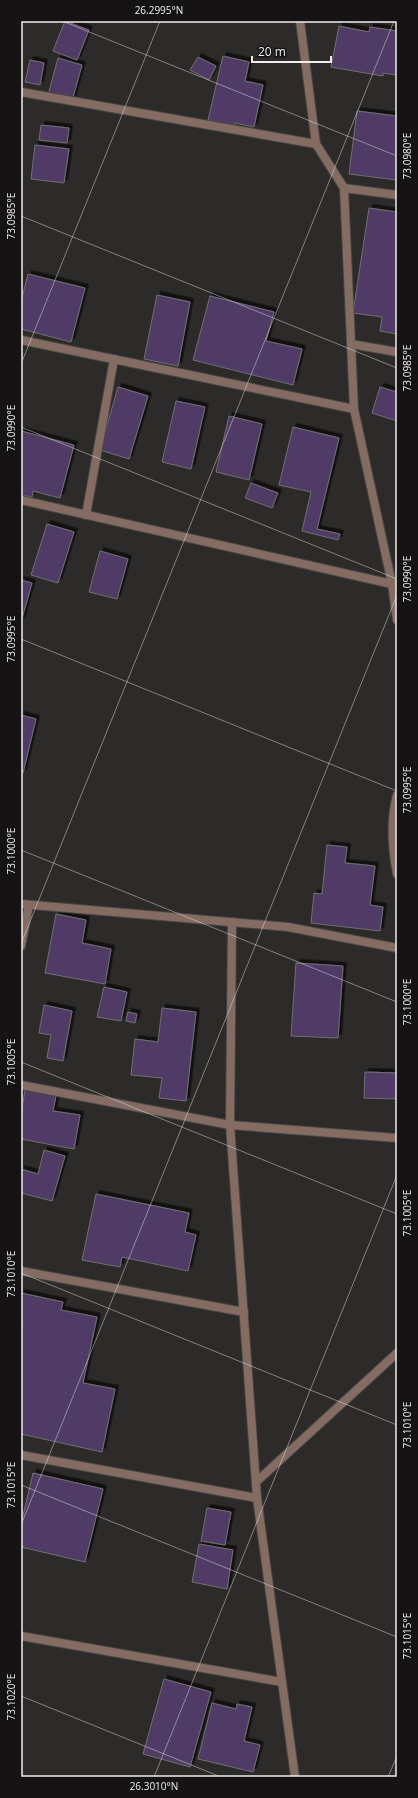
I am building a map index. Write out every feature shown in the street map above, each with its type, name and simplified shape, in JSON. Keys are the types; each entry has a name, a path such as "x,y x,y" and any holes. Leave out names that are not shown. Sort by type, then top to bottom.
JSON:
{"street":[{"path":"300,21 316,144 344,188 354,409 394,585 397,620"},
{"path":"21,92 316,144"},
{"path":"344,188 397,195"},
{"path":"21,340 354,409"},
{"path":"351,344 397,352"},
{"path":"86,515 114,359"},
{"path":"21,500 394,585"},
{"path":"397,795 392,828 393,854 397,874"},
{"path":"21,946 25,904 288,928 397,948"},
{"path":"232,922 230,1125 257,1498 295,1777"},
{"path":"21,1085 230,1125 397,1138"},
{"path":"21,1271 244,1312"},
{"path":"256,1482 397,1353"},
{"path":"21,1455 257,1498"},
{"path":"21,1636 282,1682"}],"building":[{"path":"65,21 89,30 77,60 53,51"},
{"path":"339,26 369,32 370,27 397,31 397,75 383,73 383,76 331,67"},
{"path":"223,56 249,62 245,81 263,85 254,127 235,123 234,126 208,120"},
{"path":"198,57 216,66 209,80 190,70"},
{"path":"58,58 82,65 72,101 48,95"},
{"path":"30,60 44,63 40,85 25,82"},
{"path":"357,111 397,116 397,180 349,174"},
{"path":"41,125 69,128 67,143 39,140"},
{"path":"35,145 69,149 64,183 31,179"},
{"path":"369,208 397,212 397,334 380,331 382,317 353,313"},
{"path":"28,274 85,288 71,342 21,329 21,302"},
{"path":"157,295 190,302 178,366 144,359"},
{"path":"210,296 274,312 266,341 302,349 293,385 193,360"},
{"path":"118,387 148,396 129,459 100,450"},
{"path":"380,387 397,392 397,421 372,413"},
{"path":"176,401 205,407 191,469 162,462"},
{"path":"229,416 262,424 249,480 216,472"},
{"path":"293,427 339,438 317,529 340,534 338,540 302,531 311,492 279,485"},
{"path":"21,431 74,445 60,498 33,491 32,497 21,495"},
{"path":"251,483 278,493 272,508 245,498"},
{"path":"47,524 74,532 58,583 31,575"},
{"path":"100,551 128,559 117,599 89,592"},
{"path":"21,580 32,583 21,622"},
{"path":"21,715 36,719 23,773 21,772"},
{"path":"327,845 347,847 345,863 375,866 370,905 383,907 380,931 311,923 314,893 322,894"},
{"path":"56,914 86,920 82,943 111,949 105,984 45,973"},
{"path":"296,963 343,966 338,1038 291,1036"},
{"path":"104,987 127,992 121,1021 97,1017"},
{"path":"44,1005 72,1011 63,1061 47,1058 51,1035 39,1033"},
{"path":"162,1008 196,1012 186,1101 159,1098 162,1078 131,1075 135,1039 158,1042"},
{"path":"128,1012 137,1014 135,1023 126,1021"},
{"path":"365,1072 397,1073 397,1099 364,1098"},
{"path":"25,1090 56,1096 53,1111 80,1115 74,1149 21,1139 21,1115"},
{"path":"44,1150 65,1156 52,1201 21,1193 21,1169 38,1174"},
{"path":"96,1194 189,1213 185,1232 196,1235 188,1271 122,1257 120,1267 82,1260"},
{"path":"21,1293 63,1302 61,1310 97,1317 83,1383 115,1389 102,1452 21,1434 21,1329 23,1322 21,1321"},
{"path":"33,1473 103,1489 85,1562 21,1547 21,1524"},
{"path":"207,1508 231,1512 225,1545 201,1541"},
{"path":"199,1544 233,1550 227,1589 192,1582"},
{"path":"164,1679 211,1692 190,1767 143,1754"},
{"path":"212,1703 236,1709 237,1704 252,1707 244,1741 260,1745 253,1772 198,1759"}]}
